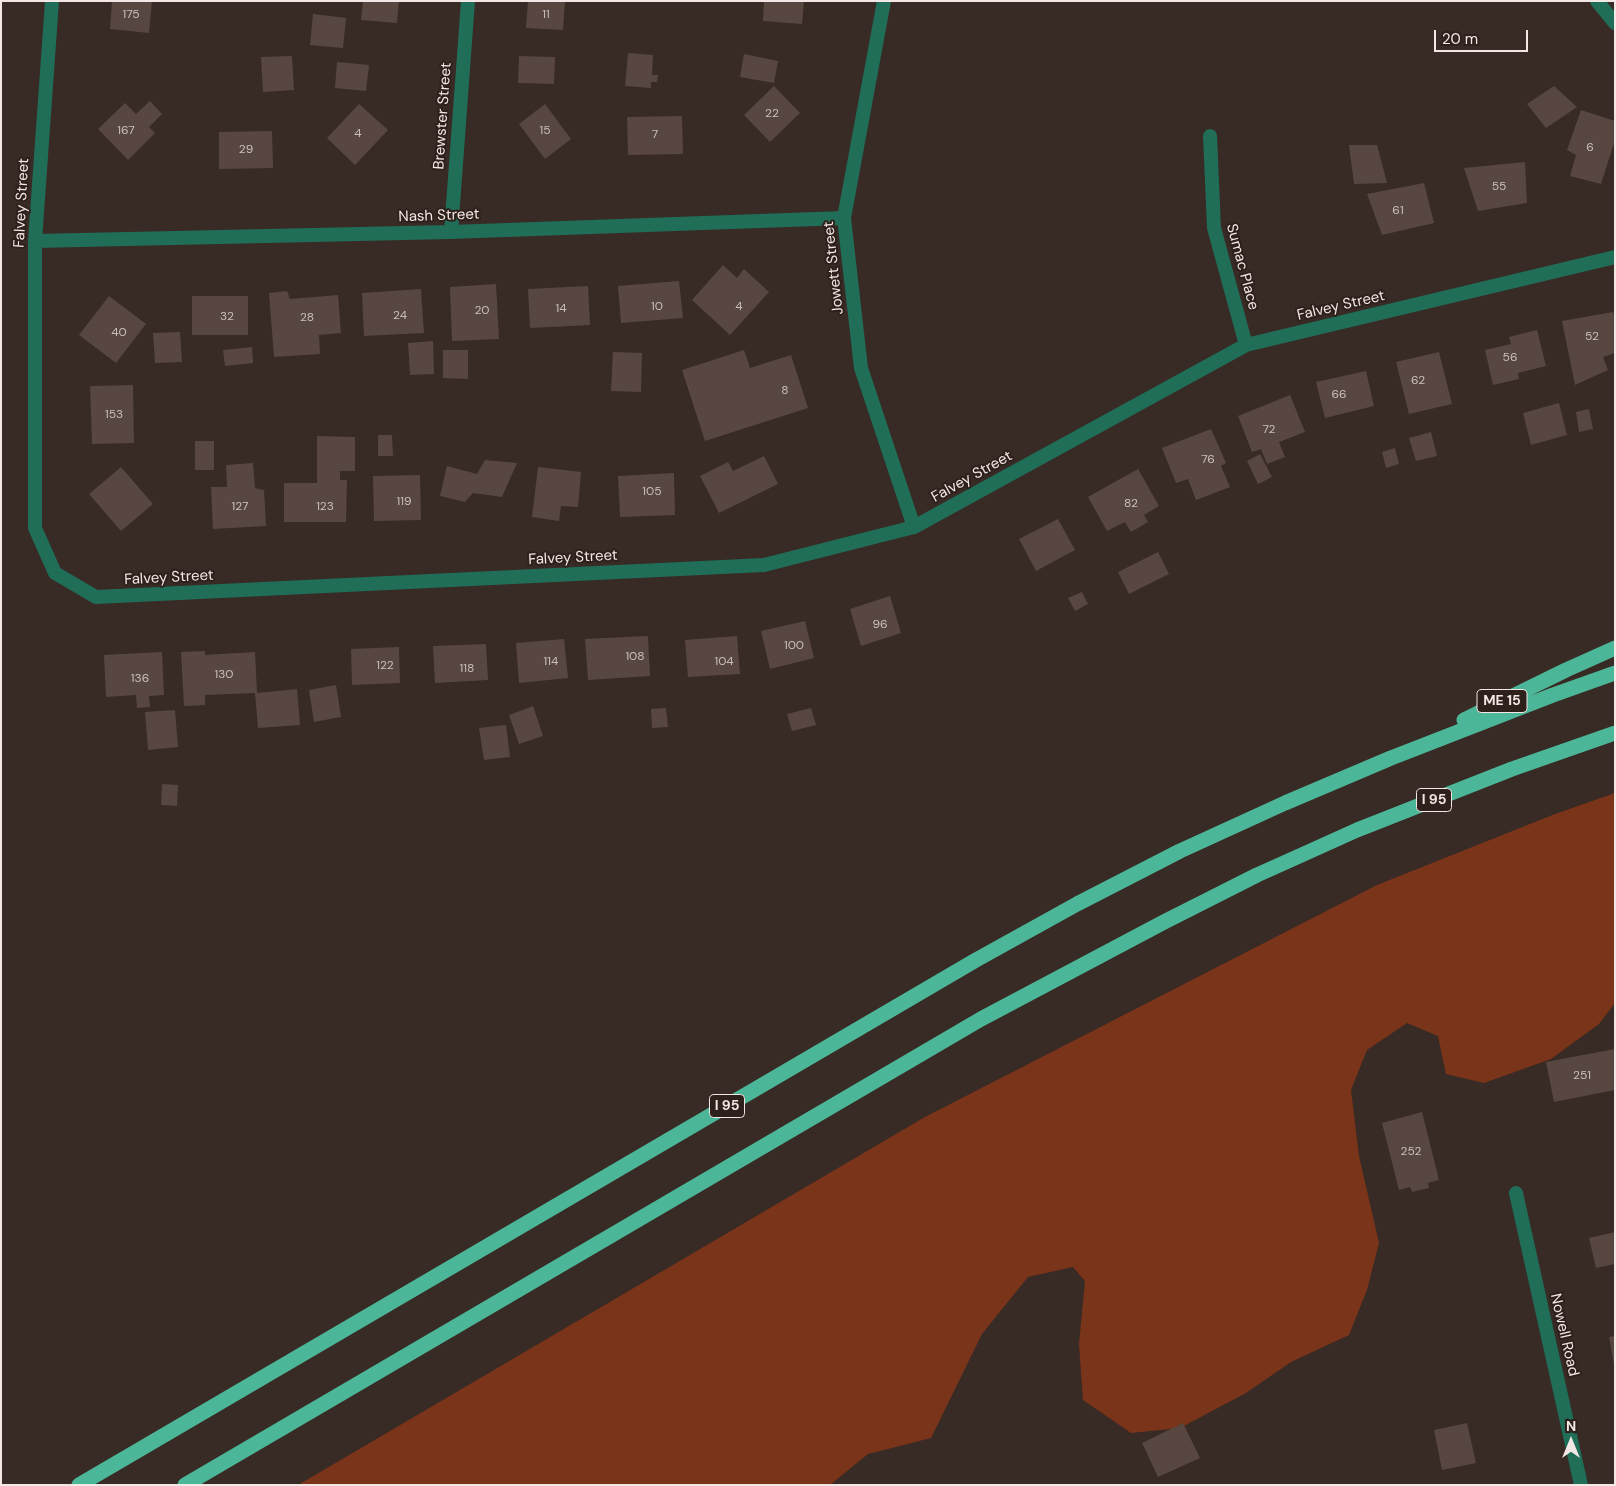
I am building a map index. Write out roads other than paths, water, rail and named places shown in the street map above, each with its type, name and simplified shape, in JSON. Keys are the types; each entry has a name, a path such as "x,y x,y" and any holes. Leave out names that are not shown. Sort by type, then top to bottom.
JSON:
{"highway":[{"name":"ME 15","path":"1391,758 1504,700 1615,648"},
{"name":"I 95","path":"79,1485 958,970 1068,909 1180,851 1285,802 1391,758 1615,673"},
{"name":"I 95","path":"185,1485 973,1024 1075,968 1257,875 1357,830 1512,769 1615,733"}],"street":[{"name":"Falvey Street","path":"52,1 35,241 35,528 55,572 96,597 764,565 914,527 1246,345 1615,257"},
{"name":"Brewster Street","path":"451,232 468,1"},
{"name":"Jowett Street","path":"884,1 844,218 861,368 914,527"},
{"path":"1598,1 1615,23"},
{"name":"Sumac Place","path":"1210,136 1214,228 1246,345"},
{"name":"Nash Street","path":"35,241 451,232 844,218"},
{"name":"Nowell Road","path":"1516,1193 1581,1485"}]}
